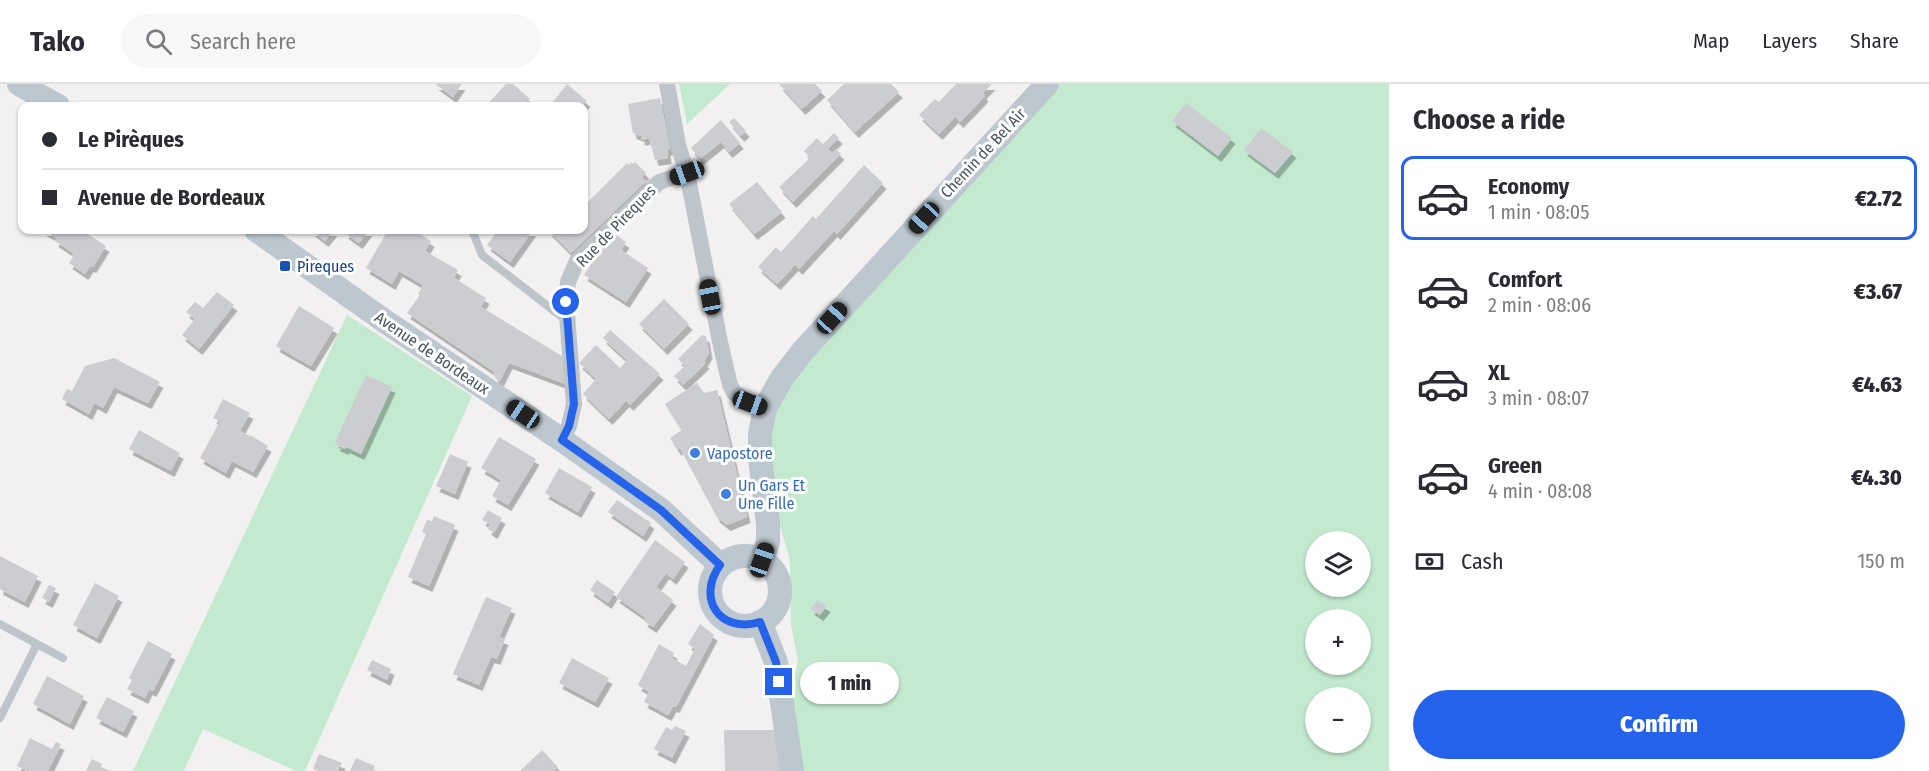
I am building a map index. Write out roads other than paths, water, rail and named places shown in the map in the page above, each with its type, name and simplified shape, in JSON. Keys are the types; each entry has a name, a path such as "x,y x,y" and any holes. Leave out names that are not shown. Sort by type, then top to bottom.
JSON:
{"main road":[{"path":"19,84 51,102"},
{"name":"Chemin de Bel Air","path":"762,560 768,542 768,533 759,434 765,408 782,378 802,352 1047,84"},
{"name":"Avenue de Bordeaux","path":"261,234 661,510 720,565"},
{"path":"740,556 751,556 762,560 775,573 780,591 774,609 768,617 749,625 739,625 728,621 713,606 710,585 714,574 720,565 740,556"},
{"path":"760,622 776,662 792,771"}],"street":[{"path":"667,84 730,385 734,393 750,403 765,408"},
{"name":"Rue de Pireques","path":"562,440 569,426 574,404 566,302 568,282 577,261 659,182 687,173"}],"lane":[{"path":"474,234 482,255 567,322"},
{"path":"0,624 63,658"},
{"path":"0,718 37,644"}],"place":[{"name":"Pireques","path":"285,266"},
{"name":"Vapostore","path":"695,453"},
{"name":"Un Gars Et Une Fille","path":"726,494"}]}
